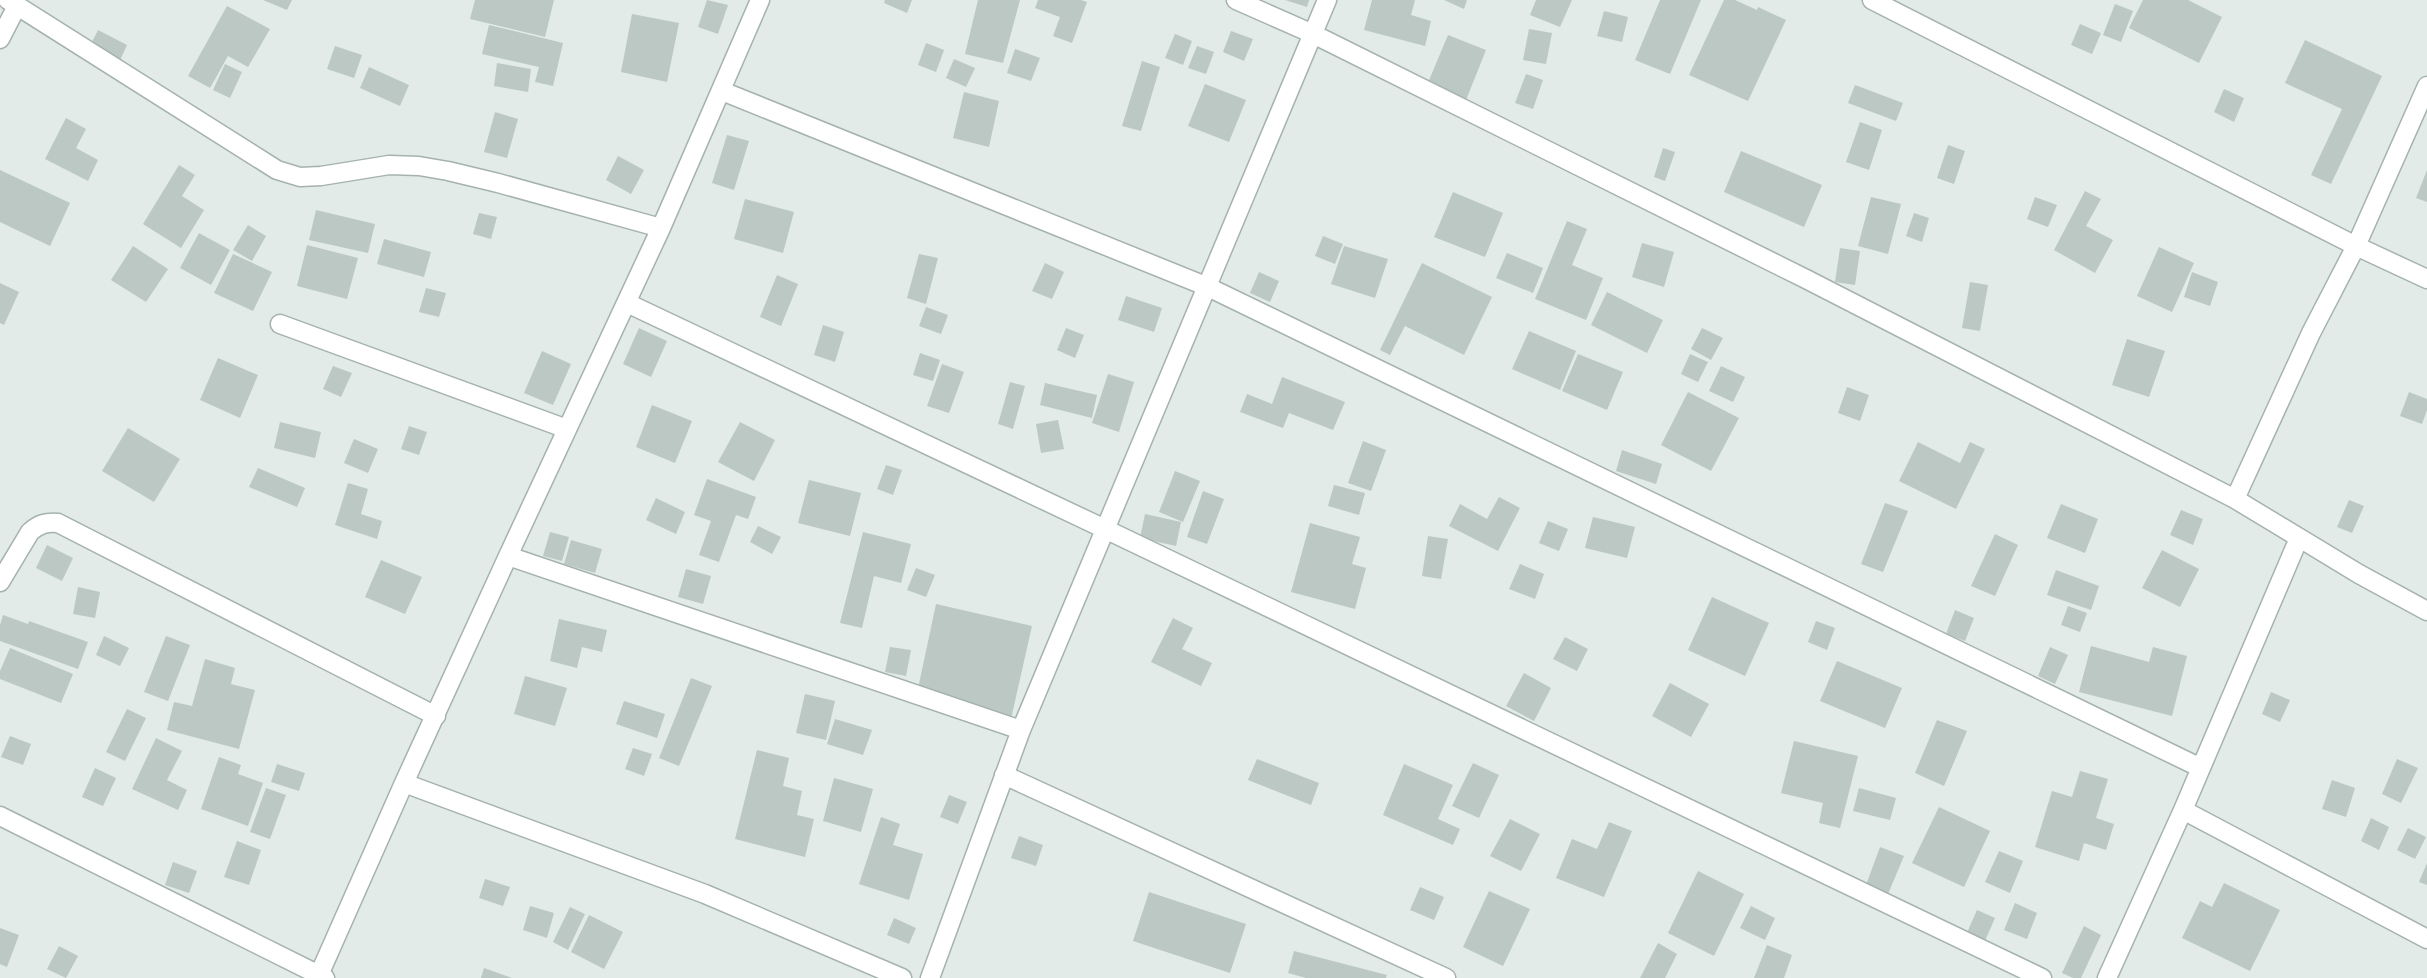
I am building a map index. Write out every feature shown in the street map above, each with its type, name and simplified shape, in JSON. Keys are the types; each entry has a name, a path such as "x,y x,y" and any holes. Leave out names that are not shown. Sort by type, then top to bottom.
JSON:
{"street":[{"path":"0,816 322,976 404,783 627,303 760,0"},
{"path":"1236,0 1313,34 1816,285 2235,499 2427,611"},
{"path":"930,978 1021,730 1327,0"},
{"path":"1872,0 2355,246 2427,279"},
{"path":"0,39 12,3 277,170 300,177 321,176 389,165 419,166 498,183 661,228"},
{"path":"2235,499 2311,333 2355,246 2427,86"},
{"path":"722,91 1208,287 2201,768"},
{"path":"627,303 1105,529 2042,978"},
{"path":"280,324 567,429"},
{"path":"0,582 30,532 47,522 58,523 436,716"},
{"path":"2108,978 2183,810 2299,538"},
{"path":"508,555 1021,730"},
{"path":"1004,775 1446,978"},
{"path":"404,783 695,890 902,978"},
{"path":"2183,810 2427,939"}],"building":[{"path":"263,0 292,0 287,10"},
{"path":"475,0 554,0 545,37 470,19"},
{"path":"707,0 728,5 718,34 698,27"},
{"path":"885,0 912,0 907,13 884,3"},
{"path":"978,0 1020,0 1003,63 965,54"},
{"path":"1038,0 1087,2 1072,43 1053,36 1060,17 1035,8"},
{"path":"1285,0 1309,0 1307,7"},
{"path":"1372,0 1415,0 1411,15 1431,21 1425,46 1364,30"},
{"path":"1444,0 1467,0 1464,9"},
{"path":"1536,0 1572,0 1560,27 1530,15"},
{"path":"1660,0 1701,0 1670,74 1635,60"},
{"path":"1724,0 1735,0 1757,10 1758,7 1786,20 1748,101 1689,75"},
{"path":"2143,0 2188,0 2222,17 2199,63 2129,28"},
{"path":"2115,4 2133,11 2121,42 2103,35"},
{"path":"227,6 270,29 248,67 228,56 210,88 188,76"},
{"path":"1604,11 1628,17 1622,42 1597,36"},
{"path":"632,14 679,23 667,82 621,72"},
{"path":"2080,24 2101,33 2092,54 2071,45"},
{"path":"489,25 563,43 553,86 535,82 539,67 482,54"},
{"path":"1529,29 1552,33 1546,64 1523,60"},
{"path":"98,30 127,45 117,67 87,52"},
{"path":"1231,31 1253,39 1244,61 1223,52"},
{"path":"1175,34 1192,41 1183,65 1165,58"},
{"path":"1448,35 1486,50 1466,100 1427,85"},
{"path":"2305,40 2382,76 2331,184 2311,175 2342,109 2285,83"},
{"path":"926,43 944,50 936,72 918,65"},
{"path":"335,46 362,55 354,78 327,69"},
{"path":"1197,46 1214,52 1206,74 1188,68"},
{"path":"1015,49 1040,58 1031,81 1007,73"},
{"path":"954,59 975,68 966,87 946,78"},
{"path":"1142,61 1160,67 1141,131 1122,126"},
{"path":"497,63 531,69 528,92 494,86"},
{"path":"225,64 242,72 230,98 213,90"},
{"path":"369,67 409,85 400,106 360,88"},
{"path":"1526,74 1543,80 1533,109 1515,103"},
{"path":"1205,84 1246,100 1229,142 1188,126"},
{"path":"1855,85 1903,103 1896,121 1848,103"},
{"path":"2224,89 2244,98 2234,122 2214,112"},
{"path":"964,92 999,101 989,147 953,138"},
{"path":"495,112 518,119 507,158 484,152"},
{"path":"66,118 86,129 76,148 98,160 88,181 45,159"},
{"path":"1860,122 1882,130 1869,170 1846,162"},
{"path":"727,135 749,141 734,190 712,183"},
{"path":"1948,145 1965,151 1954,184 1937,178"},
{"path":"1663,148 1675,152 1665,181 1654,177"},
{"path":"1741,151 1822,185 1804,227 1724,192"},
{"path":"618,156 644,170 631,194 606,180"},
{"path":"179,165 195,175 182,196 204,210 181,248 143,224"},
{"path":"0,170 70,203 50,246 0,222"},
{"path":"2427,170 2427,202 2416,198"},
{"path":"2085,191 2101,199 2086,226 2113,240 2095,273 2054,250"},
{"path":"1453,192 1503,213 1485,257 1434,237"},
{"path":"1871,197 1901,204 1888,254 1858,246"},
{"path":"2035,197 2057,205 2048,227 2027,219"},
{"path":"745,199 794,212 783,253 734,239"},
{"path":"316,210 375,224 368,253 309,240"},
{"path":"479,213 497,217 491,239 473,234"},
{"path":"1914,213 1929,218 1922,242 1906,236"},
{"path":"1567,221 1587,229 1572,265 1603,278 1586,320 1535,299"},
{"path":"248,225 266,236 252,261 233,250"},
{"path":"199,233 230,250 211,285 180,268"},
{"path":"1323,236 1343,244 1335,264 1315,256"},
{"path":"384,239 431,252 424,277 377,264"},
{"path":"1642,243 1674,252 1664,287 1632,277"},
{"path":"307,245 358,258 347,299 297,286"},
{"path":"133,246 168,269 146,302 111,280"},
{"path":"1344,246 1388,259 1375,298 1331,284"},
{"path":"2159,247 2194,263 2172,312 2137,296"},
{"path":"1840,248 1860,251 1855,285 1835,282"},
{"path":"1507,253 1543,268 1533,293 1496,278"},
{"path":"233,254 272,272 253,311 214,293"},
{"path":"919,254 938,258 926,304 907,298"},
{"path":"1045,263 1064,272 1052,299 1032,291"},
{"path":"1422,263 1492,297 1464,355 1405,326 1390,355 1380,350"},
{"path":"1259,272 1279,281 1270,302 1250,293"},
{"path":"2192,272 2218,282 2210,306 2184,297"},
{"path":"777,275 798,284 781,326 760,317"},
{"path":"1970,282 1988,285 1980,331 1962,328"},
{"path":"0,283 19,292 4,325 0,323"},
{"path":"426,288 446,293 439,317 419,312"},
{"path":"1607,292 1663,320 1647,353 1591,325"},
{"path":"1126,296 1162,308 1154,332 1118,320"},
{"path":"926,307 948,315 941,334 919,326"},
{"path":"823,325 844,332 835,362 814,355"},
{"path":"639,328 667,341 651,377 623,364"},
{"path":"1066,328 1084,335 1075,358 1057,350"},
{"path":"1702,328 1723,338 1711,360 1691,349"},
{"path":"1529,331 1576,351 1560,390 1512,369"},
{"path":"2127,339 2165,351 2149,397 2112,385"},
{"path":"542,351 571,364 553,405 524,393"},
{"path":"920,353 940,360 933,381 913,375"},
{"path":"1578,354 1623,372 1607,410 1562,391"},
{"path":"1690,354 1708,362 1698,382 1681,374"},
{"path":"218,358 258,375 240,418 200,400"},
{"path":"942,364 964,372 949,413 927,406"},
{"path":"333,366 352,373 341,397 323,389"},
{"path":"1721,366 1745,377 1733,402 1709,391"},
{"path":"1108,374 1134,382 1119,432 1092,423"},
{"path":"1282,377 1345,402 1333,430 1289,413 1283,428 1240,412 1247,394 1272,404"},
{"path":"1010,382 1025,386 1013,429 998,424"},
{"path":"1045,383 1097,395 1092,418 1040,405"},
{"path":"1847,387 1869,395 1860,421 1838,413"},
{"path":"1688,392 1739,418 1711,471 1661,445"},
{"path":"2409,392 2427,399 2427,410 2422,424 2400,416"},
{"path":"652,405 692,421 675,463 636,447"},
{"path":"1058,420 1064,449 1041,453 1036,424"},
{"path":"280,422 321,432 315,458 274,448"},
{"path":"740,422 775,440 754,481 718,462"},
{"path":"409,426 427,432 419,455 401,449"},
{"path":"128,428 180,459 154,502 102,471"},
{"path":"354,439 378,449 368,473 344,463"},
{"path":"1363,441 1386,450 1371,491 1348,483"},
{"path":"1918,442 1960,463 1970,442 1985,449 1956,509 1899,481"},
{"path":"1622,450 1662,464 1656,484 1616,471"},
{"path":"886,465 902,470 893,495 877,489"},
{"path":"258,468 305,488 297,507 249,487"},
{"path":"1175,471 1200,481 1183,522 1159,512"},
{"path":"707,479 756,497 748,519 736,515 719,562 699,555 711,521 694,515"},
{"path":"809,480 861,493 850,536 798,523"},
{"path":"348,483 368,489 361,514 382,521 377,539 335,525"},
{"path":"1334,485 1365,493 1359,515 1328,506"},
{"path":"1203,491 1224,499 1207,544 1187,537"},
{"path":"1499,497 1520,508 1498,551 1449,526 1460,504 1487,519"},
{"path":"656,498 685,512 676,534 646,520"},
{"path":"2349,500 2364,506 2352,533 2337,527"},
{"path":"1885,503 1908,511 1883,572 1861,564"},
{"path":"2061,504 2098,519 2085,553 2047,538"},
{"path":"2181,510 2203,519 2193,545 2170,535"},
{"path":"1145,514 1181,522 1176,546 1140,538"},
{"path":"1593,517 1635,527 1627,558 1585,548"},
{"path":"1548,521 1568,529 1559,551 1539,543"},
{"path":"1310,523 1360,537 1352,564 1366,568 1355,609 1291,592"},
{"path":"758,526 781,537 772,554 750,542"},
{"path":"550,532 569,537 562,561 543,556"},
{"path":"863,532 911,544 901,583 874,576 862,628 840,623"},
{"path":"1995,534 2018,545 1995,596 1971,586"},
{"path":"1428,536 1448,539 1441,579 1422,576"},
{"path":"571,540 602,549 595,573 564,564"},
{"path":"47,545 73,558 62,581 36,568"},
{"path":"2162,550 2199,569 2180,607 2142,588"},
{"path":"381,560 422,577 405,614 365,597"},
{"path":"1520,564 1544,574 1535,599 1509,589"},
{"path":"916,568 935,575 926,597 907,590"},
{"path":"686,569 711,576 703,604 678,597"},
{"path":"2056,570 2099,586 2091,610 2047,595"},
{"path":"78,587 100,592 95,618 73,614"},
{"path":"1712,597 1769,623 1745,676 1688,650"},
{"path":"936,604 1032,626 1011,719 916,698"},
{"path":"2068,606 2087,613 2080,632 2061,625"},
{"path":"1955,610 1974,618 1965,641 1946,634"},
{"path":"3,615 28,624 29,621 88,642 78,669 0,641 0,625"},
{"path":"1173,618 1193,628 1182,649 1212,663 1201,686 1151,662"},
{"path":"559,619 607,630 602,652 582,647 577,668 550,661"},
{"path":"1816,621 1835,628 1827,650 1808,642"},
{"path":"104,636 129,648 120,666 96,655"},
{"path":"166,636 190,645 168,701 144,692"},
{"path":"1565,637 1588,649 1577,671 1553,659"},
{"path":"2091,646 2149,662 2153,647 2187,656 2172,716 2079,692"},
{"path":"890,647 911,650 906,676 885,672"},
{"path":"2050,647 2068,655 2055,684 2038,676"},
{"path":"10,648 73,674 61,703 0,679 0,671"},
{"path":"205,659 235,668 231,684 255,690 239,749 167,730 174,702 192,706"},
{"path":"1837,661 1902,688 1885,728 1820,701"},
{"path":"1524,673 1551,688 1534,721 1506,706"},
{"path":"525,676 567,688 555,726 514,714"},
{"path":"691,678 712,686 679,766 659,758"},
{"path":"1670,683 1709,704 1691,737 1652,716"},
{"path":"2271,692 2290,700 2280,722 2262,714"},
{"path":"805,694 835,701 826,740 796,733"},
{"path":"624,701 665,714 657,738 616,724"},
{"path":"127,709 146,718 125,761 106,752"},
{"path":"835,719 872,730 863,755 827,744"},
{"path":"1937,720 1967,731 1944,786 1915,773"},
{"path":"10,736 31,744 23,765 1,757"},
{"path":"156,738 182,751 167,780 187,790 178,810 132,789"},
{"path":"1794,741 1858,756 1840,828 1819,823 1823,803 1781,793"},
{"path":"633,748 652,754 644,776 625,769"},
{"path":"757,750 789,758 783,786 802,791 797,815 814,819 805,857 735,839"},
{"path":"219,757 241,765 238,774 263,783 248,826 201,809"},
{"path":"1257,759 1319,783 1311,805 1248,780"},
{"path":"2397,759 2418,768 2401,803 2382,794"},
{"path":"1473,763 1499,775 1479,818 1452,806"},
{"path":"277,764 305,773 299,791 271,782"},
{"path":"1404,764 1453,785 1438,819 1460,829 1453,845 1383,815"},
{"path":"95,768 116,778 103,806 82,797"},
{"path":"2080,771 2108,779 2096,818 2114,824 2106,850 2084,843 2079,861 2035,847 2052,791 2072,797"},
{"path":"834,778 873,789 861,832 823,821"},
{"path":"2332,780 2355,788 2346,817 2322,809"},
{"path":"266,788 286,795 270,839 250,832"},
{"path":"1859,788 1896,798 1890,820 1853,811"},
{"path":"949,795 967,802 958,824 940,817"},
{"path":"1939,807 1990,831 1964,887 1912,863"},
{"path":"881,817 900,824 893,845 923,854 909,900 859,884"},
{"path":"2371,818 2389,827 2379,850 2361,841"},
{"path":"1510,819 1540,834 1521,871 1490,856"},
{"path":"1609,822 1632,831 1604,897 1556,878 1572,839 1597,849"},
{"path":"2408,828 2426,837 2415,859 2397,850"},
{"path":"1019,836 1043,845 1036,866 1011,858"},
{"path":"237,841 261,850 249,885 224,877"},
{"path":"1880,847 1904,856 1888,894 1866,885"},
{"path":"1999,851 2023,861 2010,893 1985,882"},
{"path":"173,862 197,871 189,893 165,885"},
{"path":"2427,863 2427,885 2419,882"},
{"path":"1698,871 1744,894 1714,956 1668,933"},
{"path":"485,879 510,887 503,906 479,898"},
{"path":"2224,883 2280,910 2250,971 2182,938 2200,901 2212,907"},
{"path":"1420,887 1444,897 1434,920 1410,910"},
{"path":"1489,891 1530,909 1503,966 1463,947"},
{"path":"1149,892 1246,924 1230,973 1133,941"},
{"path":"2015,903 2037,913 2027,939 2004,930"},
{"path":"530,906 554,913 547,938 523,930"},
{"path":"1751,906 1775,918 1765,940 1740,928"},
{"path":"570,907 585,914 568,950 553,942"},
{"path":"1977,910 1995,918 1984,943 1966,935"},
{"path":"589,915 623,932 604,969 571,952"},
{"path":"894,918 916,928 909,944 887,935"},
{"path":"2084,926 2101,935 2081,978 2073,978 2062,973"},
{"path":"0,928 19,935 7,967 0,964"},
{"path":"1658,943 1677,954 1665,978 1640,978"},
{"path":"1767,945 1792,955 1784,978 1754,978"},
{"path":"59,946 78,956 66,978 47,969"},
{"path":"1294,951 1387,975 1386,978 1306,978 1288,973"},
{"path":"484,968 512,978 481,978"}]}
